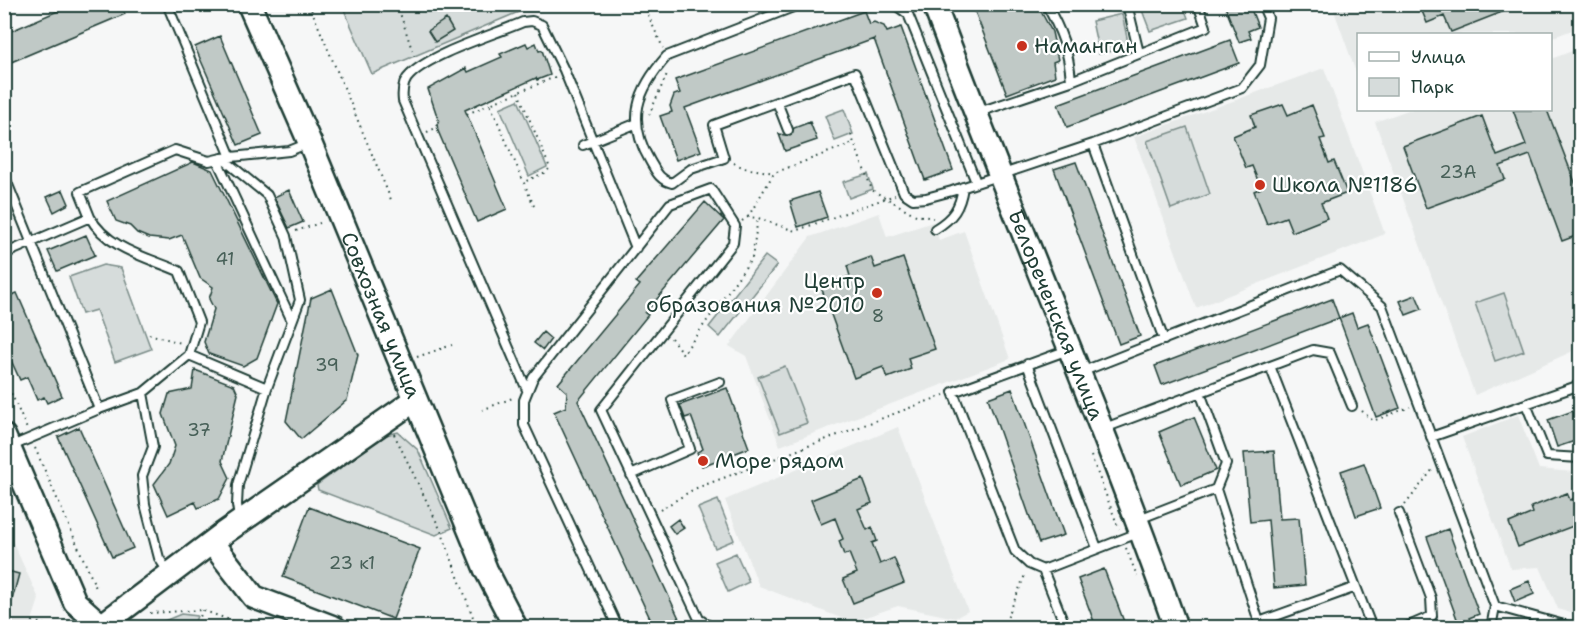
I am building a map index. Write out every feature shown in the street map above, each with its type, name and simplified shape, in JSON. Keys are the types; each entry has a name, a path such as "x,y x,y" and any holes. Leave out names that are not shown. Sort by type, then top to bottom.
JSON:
{"street":[{"name":"Совхозная улица","path":"103,627 240,522 415,400 310,143 249,4"},
{"name":"Белореченская улица","path":"934,4 975,114 1139,525 1176,627"},
{"path":"415,400 486,570 516,627"},
{"path":"7,441 75,602 103,627"},
{"path":"212,543 254,597 335,627"}],"lane":[{"path":"167,4 223,158 292,321"},
{"path":"801,4 667,56 657,68 637,108 635,124 639,142 659,177 672,183 691,169 724,158 714,125 855,73 904,193 912,199 926,198 1093,144 1242,88 1260,65 1268,18 1262,4"},
{"path":"894,4 908,14 976,182"},
{"path":"1046,4 1060,28 1070,56 1071,81"},
{"path":"1127,4 1139,53"},
{"path":"975,114 1071,81 1206,27 1198,4"},
{"path":"526,390 403,101 404,83 419,69 523,22 536,22 546,29 636,248"},
{"path":"777,102 788,130"},
{"path":"583,145 635,124"},
{"path":"7,441 31,438 143,393 190,351 199,322 179,271 109,240 96,228 80,192 175,150 209,161 289,152 310,143"},
{"path":"1093,144 1164,340"},
{"path":"223,158 267,195 286,236 300,300 267,388 238,485 237,505 240,522"},
{"path":"4,175 99,409"},
{"path":"935,229 951,219 959,207 963,187"},
{"path":"618,627 524,425 526,390 670,204 711,189 735,226 733,243 601,410 699,619 712,627"},
{"path":"4,254 90,217"},
{"path":"1078,373 1341,270 1382,306 1495,606 1491,627"},
{"path":"1066,627 1042,570 1029,564 1016,551 953,392 1069,350"},
{"path":"1101,430 1313,350 1330,353 1352,406"},
{"path":"190,351 267,388"},
{"path":"1027,364 1097,548"},
{"path":"1270,366 1372,627"},
{"path":"631,475 690,449 672,400 720,382"},
{"path":"1431,437 1581,385"},
{"path":"1200,392 1226,464 1216,489 1260,625 1356,587"},
{"path":"143,393 153,447 142,476 145,504 159,558 170,575"},
{"path":"1526,404 1547,456 1581,458"},
{"path":"1042,570 1097,548 1139,525 1216,489"},
{"path":"1399,513 1431,598 1432,616 1404,627"},
{"path":"1495,606 1575,627"}],"path":[{"path":"309,4 393,202"},
{"path":"397,4 419,69"},
{"path":"479,4 486,4"},
{"path":"639,142 672,64 643,4"},
{"path":"804,13 827,4"},
{"path":"467,114 554,77"},
{"path":"518,93 550,168 524,182"},
{"path":"490,104 534,206"},
{"path":"724,158 744,168 774,173 854,143"},
{"path":"735,226 748,217 774,173"},
{"path":"748,217 758,218 795,231 904,193"},
{"path":"664,329 683,354 752,258 758,218"},
{"path":"294,225 297,232 320,223"},
{"path":"149,334 190,351"},
{"path":"417,357 452,345"},
{"path":"4,377 96,588"},
{"path":"650,516 694,489 953,392"},
{"path":"482,410 516,396 524,400"},
{"path":"1352,406 1356,404 1373,421 1418,404"},
{"path":"393,432 442,533 477,627"},
{"path":"1399,513 1440,460"},
{"path":"1003,627 1029,564"},
{"path":"147,613 202,610 250,627"},
{"path":"197,627 202,610"},
{"path":"32,621 44,624"}],"shaded area":[{"path":"1332,5 1580,5 1580,27 1552,38 1552,33 1357,33 1357,75"},
{"path":"1580,48 1580,344 1571,352 1475,395 1375,122 1405,111 1552,111 1552,59"},
{"name":"Школа №1186","path":"1324,68 1385,234 1196,308 1134,137"},
{"name":"Центр образования №2010","path":"879,213 887,237 933,222 939,240 964,231 1010,359 780,446 746,356 729,346 810,237"},
{"path":"1518,415 1539,469 1574,472 1580,470 1580,616 1558,609 1540,567 1511,569 1462,437"},
{"path":"898,427 968,611 955,618 898,606 851,622 759,586 725,500"},
{"path":"4,523 39,599 30,627 5,627"}],"green space":[{"path":"342,5 535,5 372,74"},
{"path":"1140,5 1183,5 1188,18 1150,31"},
{"path":"1122,14 1129,47 1099,54 1092,21"},
{"path":"518,100 547,167 529,176 500,108"},
{"path":"844,109 853,134 835,141 825,116"},
{"path":"1187,127 1210,194 1171,209 1147,141"},
{"path":"868,174 873,189 849,198 843,182"},
{"path":"765,256 777,265 720,337 709,327"},
{"path":"103,265 121,268 151,349 115,362 96,310 82,314 69,277"},
{"path":"1504,293 1524,351 1495,361 1475,303"},
{"path":"785,366 807,423 780,433 758,377"},
{"path":"398,432 418,450 452,528 436,535 318,490 317,485 386,435"},
{"path":"718,500 734,540 715,548 698,508"},
{"path":"736,553 749,582 728,592 715,562"},
{"path":"181,614 197,616 193,627 150,627"}],"building":[{"path":"74,4 121,4 125,14 4,65 4,34"},
{"name":"Наманган","path":"972,4 1038,6 1052,32 1058,60 1053,62 1055,76 1007,94"},
{"path":"1224,4 1249,4 1258,27 1248,31 1251,38 1239,42"},
{"path":"1419,4 1520,5 1451,32 1444,16 1427,23"},
{"path":"864,11 869,24 874,22 884,26 887,32 901,27 953,170 925,180 874,39 685,108 701,151 676,160 660,116 672,112 670,106 674,95 680,93 675,80"},
{"path":"446,19 453,31 435,42 428,31"},
{"path":"220,36 262,135 238,145 195,47"},
{"path":"1230,40 1239,63 1067,127 1058,104"},
{"path":"526,43 528,47 536,43 539,51 542,50 550,75 537,80 536,78 465,110 507,209 477,222 438,131 439,122 428,89 466,68 468,72"},
{"path":"1283,104 1288,115 1312,105 1325,138 1320,139 1329,163 1334,161 1347,193 1321,203 1327,218 1292,232 1286,217 1267,224 1254,191 1261,188 1252,166 1246,168 1233,136 1255,127 1251,115"},
{"path":"1513,111 1547,111 1581,198 1581,234 1562,241 1530,155 1500,166 1505,179 1426,208 1403,146 1482,116 1497,156 1526,145"},
{"path":"810,122 817,140 785,151 779,134 790,136 794,128"},
{"path":"193,162 212,170 277,304 257,358 243,366 209,354 204,342 214,309 209,299 213,287 200,278 182,235 169,240 149,238 137,233 130,226 116,221 107,201"},
{"path":"1076,162 1140,336 1119,344 1054,169"},
{"path":"63,190 69,204 54,212 47,197"},
{"path":"289,190 303,222 289,228 274,197"},
{"path":"818,192 827,217 798,227 790,201"},
{"path":"705,202 724,220 645,313 648,315 578,401 683,627 654,627 554,412 566,407 567,392 558,384 640,285 636,282"},
{"path":"86,235 95,255 57,271 48,251"},
{"path":"871,257 875,268 903,258 935,349 908,358 911,369 887,378 883,367 854,378 821,287 850,276 847,266"},
{"path":"332,289 358,355 347,400 301,439 286,421 311,298"},
{"path":"17,293 62,396 47,403 44,397 37,400 27,377 20,380 4,345 4,298"},
{"path":"1416,295 1422,309 1406,315 1400,301"},
{"path":"1332,299 1339,318 1162,385 1155,366"},
{"path":"1352,313 1357,327 1368,323 1400,408 1376,417 1339,318"},
{"path":"543,332 551,339 543,350 534,343"},
{"path":"195,370 234,385 238,394 222,461 230,478 219,499 198,508 195,502 168,515 154,484 169,464 175,446 163,414 169,394 192,389"},
{"path":"727,388 749,448 702,466 697,452 703,449 691,416 685,418 680,405"},
{"path":"1012,389 1064,535 1039,543 988,398"},
{"path":"1581,408 1581,439 1557,447 1548,420"},
{"path":"1194,417 1216,470 1181,485 1159,432"},
{"path":"79,427 133,548 112,557 58,437"},
{"path":"1274,451 1280,519 1299,518 1305,585 1274,588 1268,520 1250,522 1244,453"},
{"path":"1364,463 1380,508 1356,516 1341,471"},
{"path":"863,479 872,503 858,509 867,530 872,527 877,541 872,543 880,564 894,558 904,583 853,603 843,579 857,573 849,553 844,555 839,541 843,539 835,518 821,524 811,500"},
{"path":"1567,493 1570,500 1581,496 1581,523 1518,547 1509,523 1533,513 1531,507"},
{"path":"309,507 420,549 393,619 283,577"},
{"path":"678,519 684,528 675,534 669,526"},
{"path":"1448,529 1479,614 1469,618 1473,627 1460,627 1427,537"},
{"path":"1104,569 1126,627 1096,627 1078,579"},
{"path":"4,570 19,574 8,615 4,615"},
{"path":"1529,581 1534,594 1515,602 1510,589"}],"place":[{"name":"Наманган","path":"1022,46"},
{"name":"Школа №1186","path":"1260,185"},
{"name":"Центр образования №2010","path":"877,293"},
{"name":"Море рядом","path":"703,461"}]}
